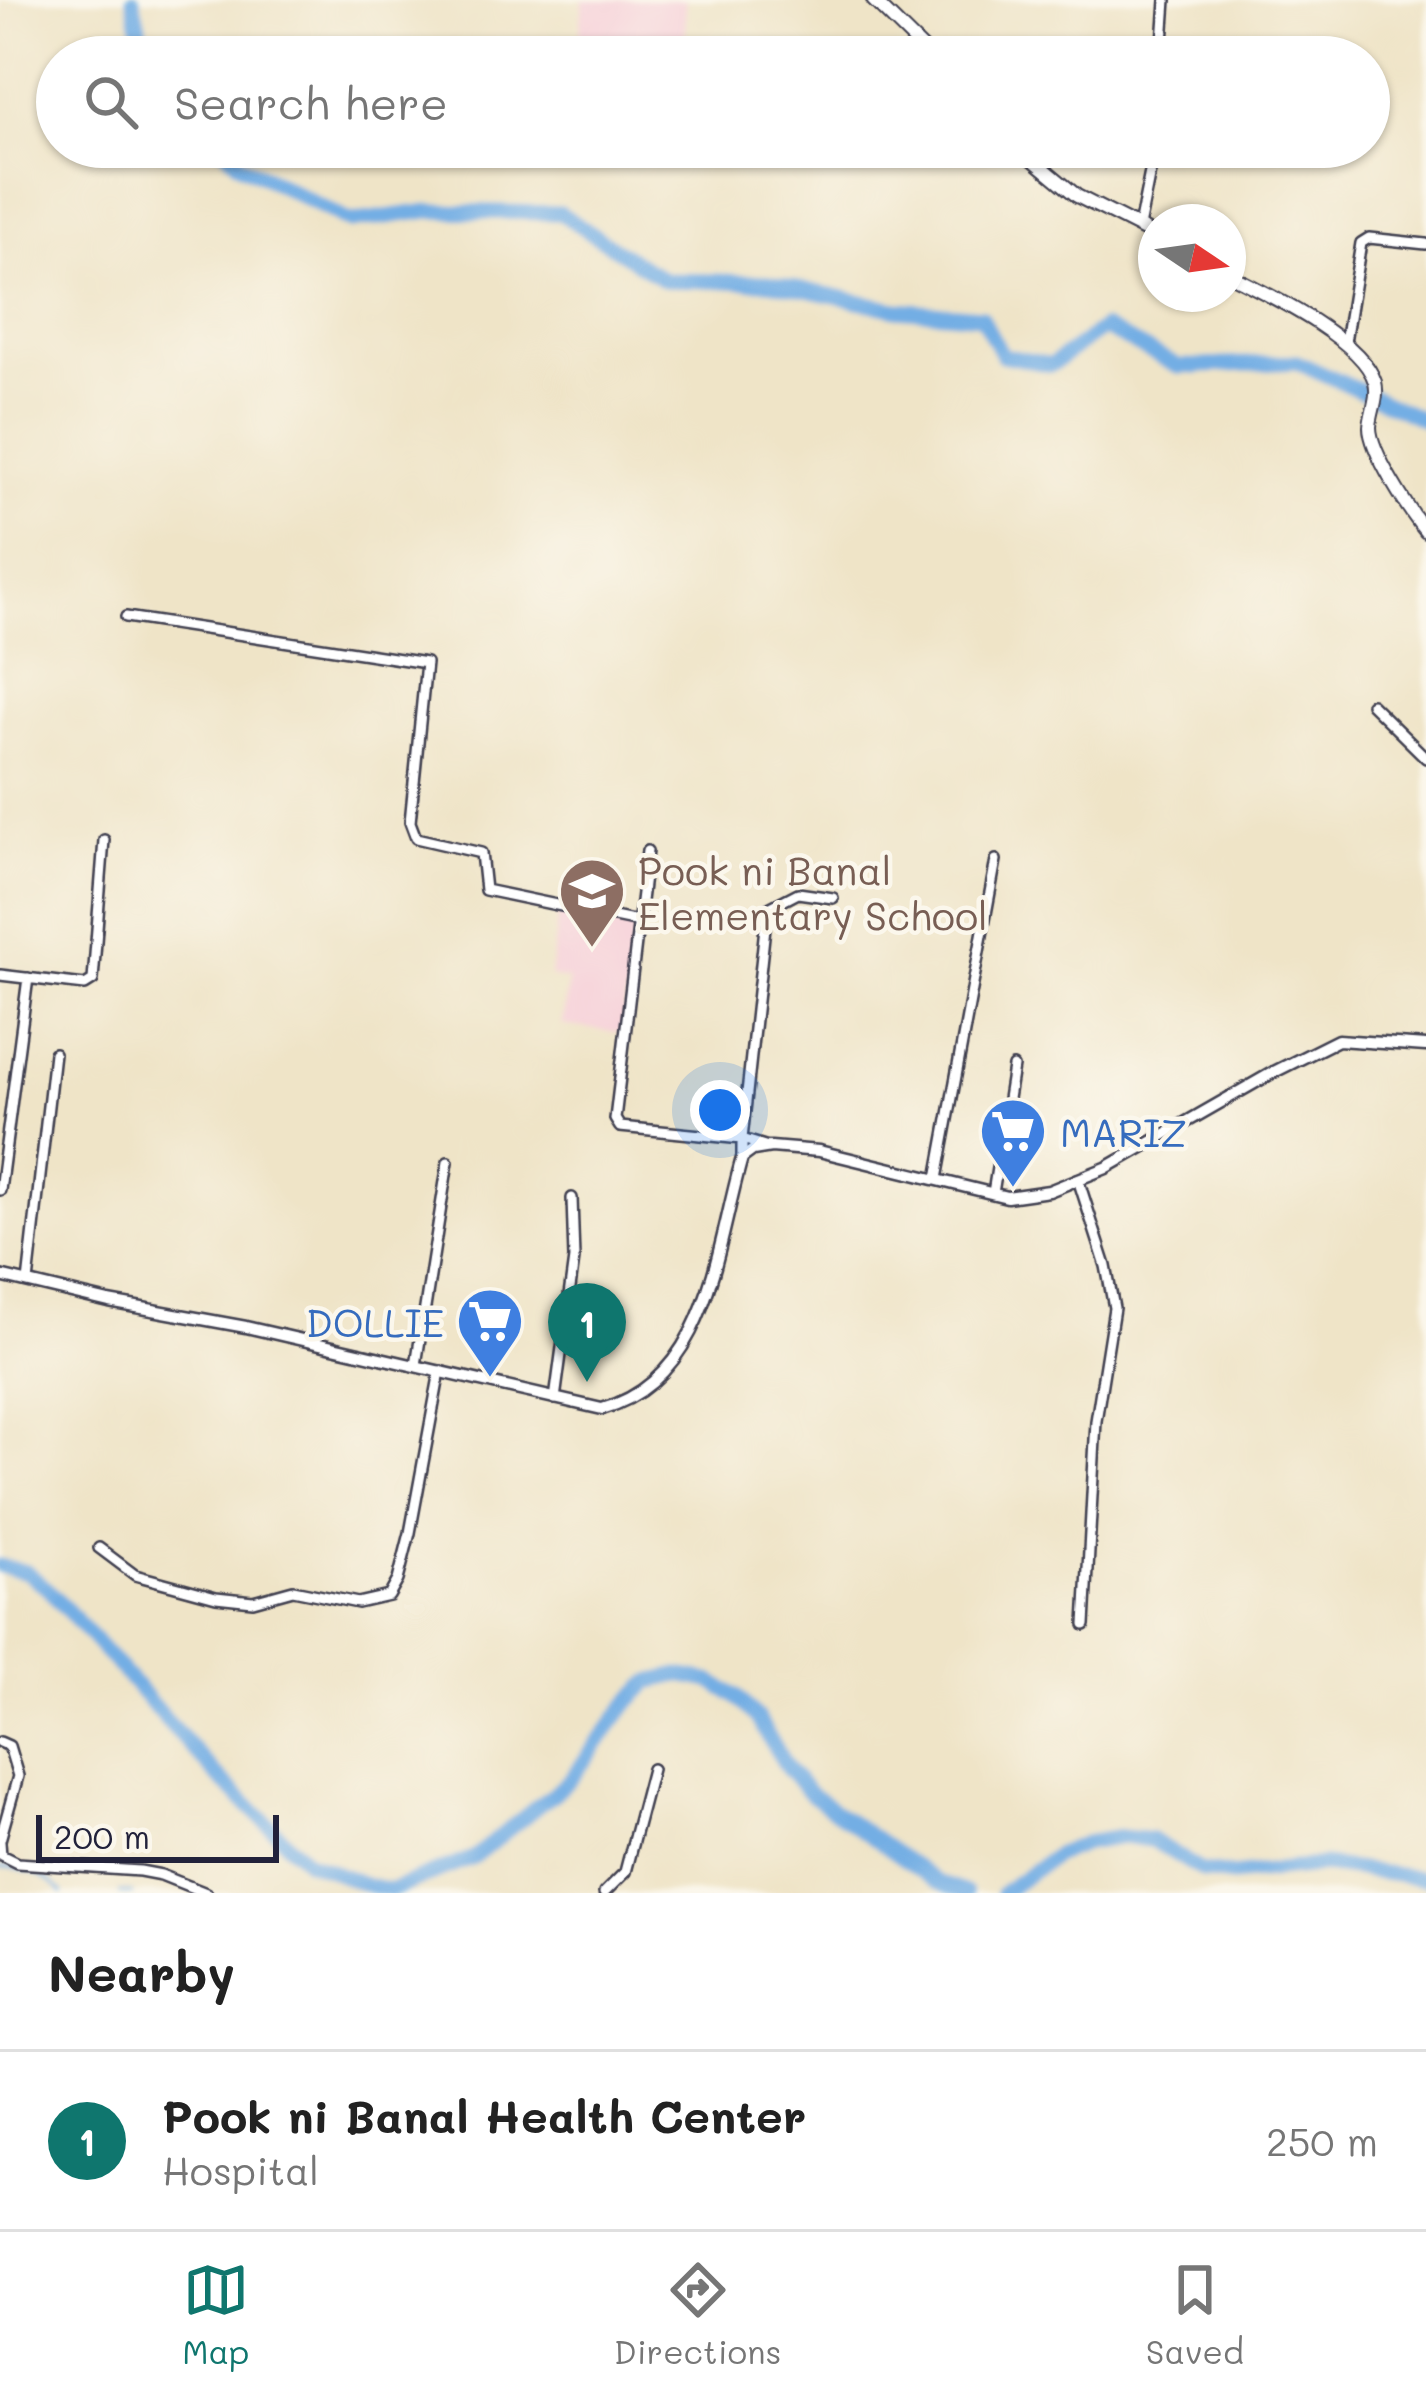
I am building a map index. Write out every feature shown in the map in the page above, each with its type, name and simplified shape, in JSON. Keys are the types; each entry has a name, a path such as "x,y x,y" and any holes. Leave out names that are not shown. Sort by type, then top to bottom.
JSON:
{"main road":[{"path":"873,0 910,36"},
{"path":"1043,168 1077,196 1138,226"},
{"path":"1246,284 1345,342 1372,375 1376,408 1370,430 1401,501 1426,532"}],"street":[{"path":"1163,36 1166,0"},
{"path":"1143,204 1150,168"},
{"path":"1345,342 1361,243 1370,238 1426,244"},
{"path":"126,617 426,663 410,822 413,835 481,853 485,890 638,922"},
{"path":"1371,704 1426,758"},
{"path":"0,975 85,985 93,980 104,840"},
{"path":"647,851 613,1111 620,1127 819,1151 1007,1197 1049,1191 1106,1168 1338,1040 1426,1046"},
{"path":"937,1179 996,860"},
{"path":"0,1276 602,1409 621,1404 665,1371 690,1336 713,1276 742,1158 767,909 798,893 833,898"},
{"path":"0,1190 28,978"},
{"path":"28,1282 54,1052"},
{"path":"993,1193 1012,1067"},
{"path":"742,1158 768,1147"},
{"path":"416,1365 448,1162"},
{"path":"1078,1179 1114,1308 1096,1421 1085,1624"},
{"path":"555,1399 574,1259 572,1198"},
{"path":"99,1548 135,1575 216,1597 253,1600 293,1590 358,1603 389,1596 410,1533 440,1371"},
{"path":"0,1742 9,1746 18,1776 0,1841 1,1855 17,1863 140,1871 206,1893"},
{"path":"604,1893 625,1872 652,1769"}],"shaded area":[{"path":"583,0 685,0 686,36 580,36"},
{"name":"Pook ni Banal Elementary School","path":"559,908 635,922 621,1033 562,1025 568,980 550,977"}],"waterway":[{"path":"133,0 141,36"},
{"path":"248,168 350,222 429,211 560,213 664,280 769,282 896,309 981,316 1002,355 1051,365 1103,328 1179,367 1297,362 1426,421"},
{"path":"0,1566 27,1572 49,1590 217,1776 307,1861 363,1884 391,1890 473,1858 570,1780 628,1703 650,1682 679,1675 710,1681 736,1696 810,1794 936,1882 965,1893"},
{"path":"1002,1893 1055,1855 1085,1843 1122,1837 1152,1840 1202,1871 1232,1875 1324,1865 1426,1879"},
{"path":"0,1868 34,1873 63,1893"},
{"path":"120,1893 132,1893"}],"place":[{"name":"Pook ni Banal Elementary School","path":"592,950"},
{"name":"MARIZ","path":"1013,1190"},
{"name":"DOLLIE","path":"490,1380"},
{"name":"Pook ni Banal Health Center","path":"587,1382"}]}
